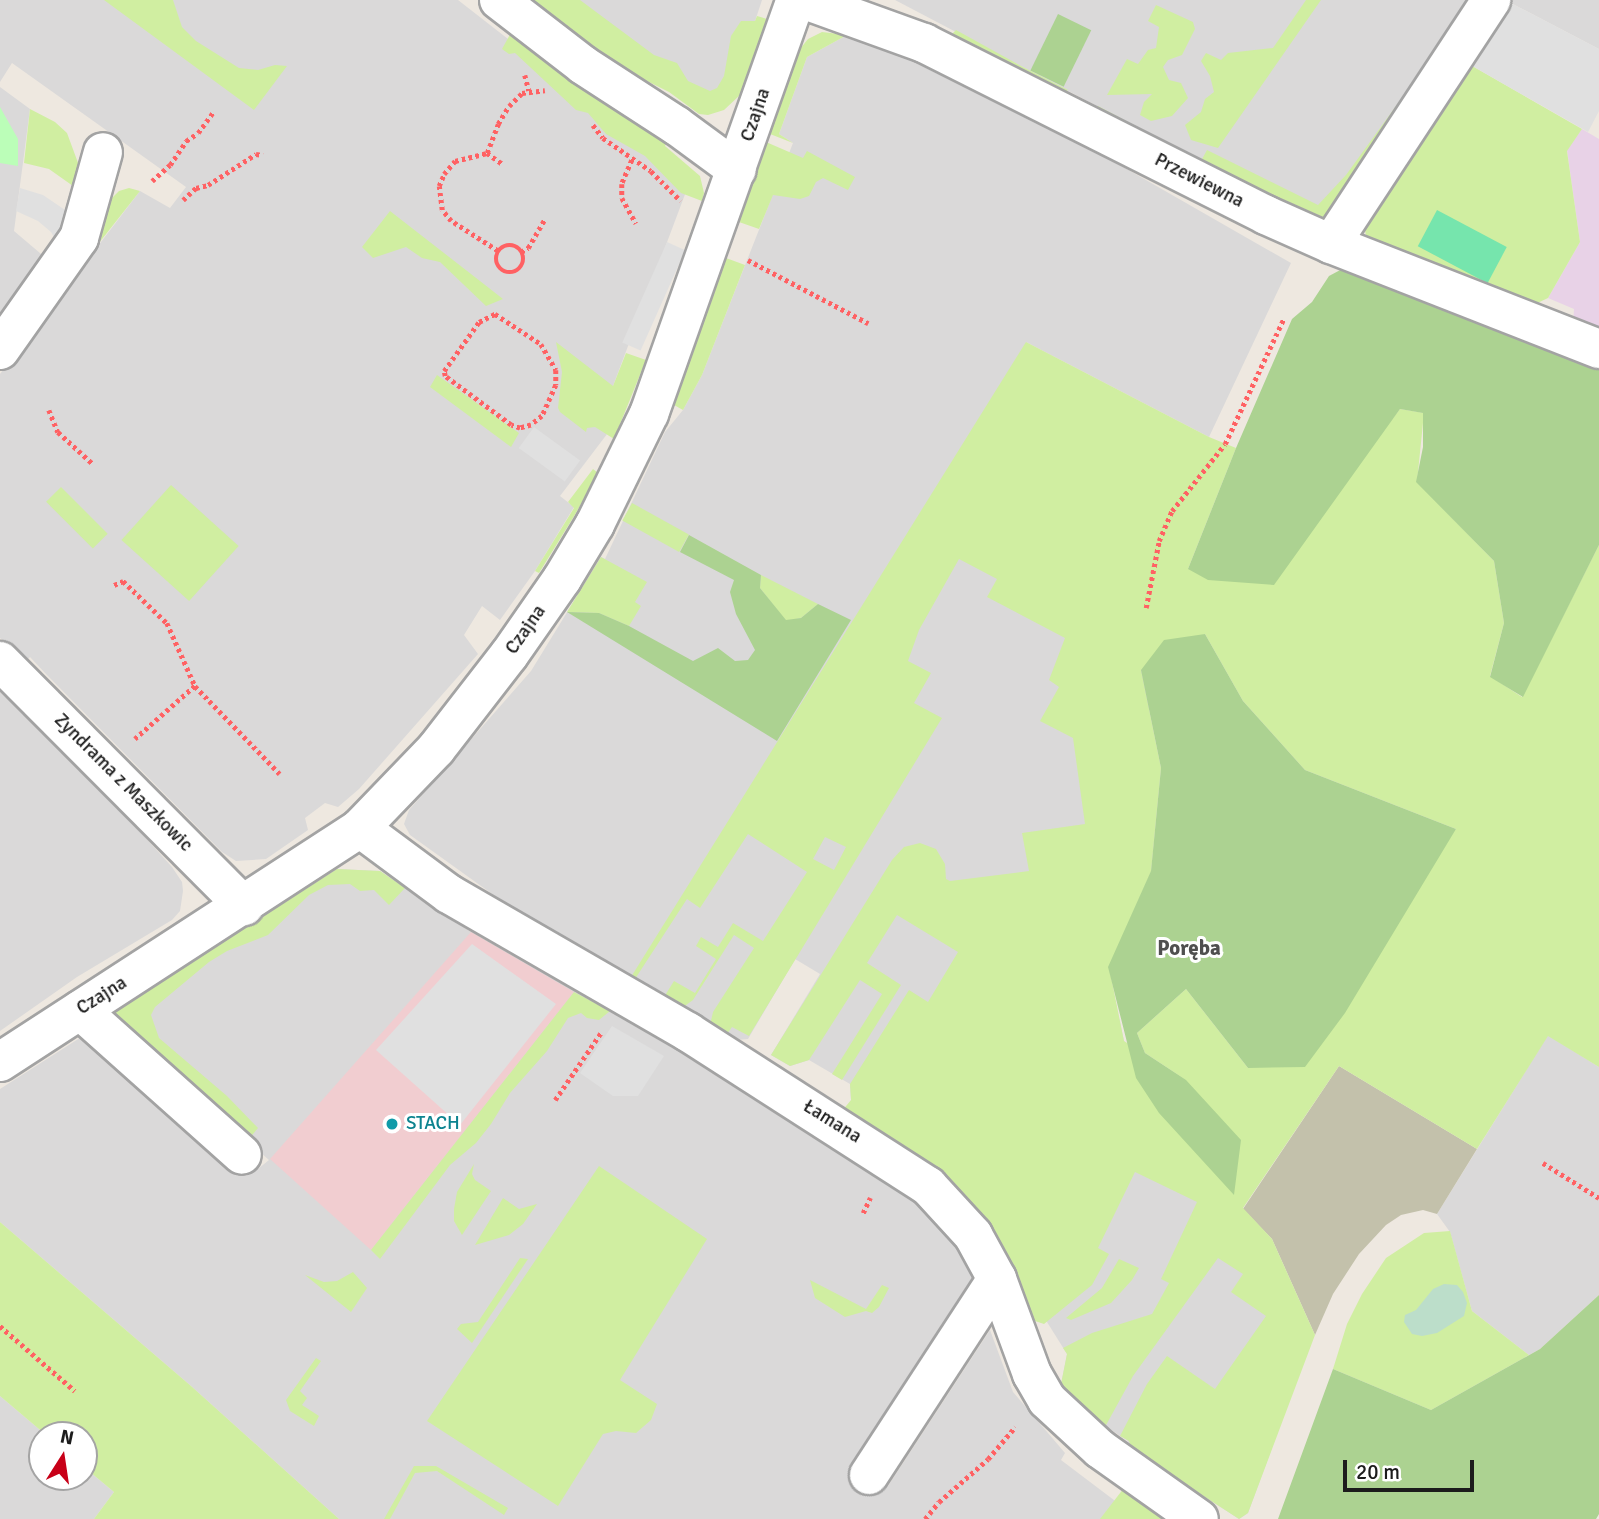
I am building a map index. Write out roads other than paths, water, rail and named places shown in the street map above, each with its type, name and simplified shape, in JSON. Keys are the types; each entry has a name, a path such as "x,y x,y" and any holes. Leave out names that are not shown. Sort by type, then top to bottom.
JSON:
{"street":[{"path":"499,0 583,65 677,126 737,170"},
{"name":"Czajna","path":"0,1062 244,906 360,828 436,749 494,676 562,579 595,524 649,414 796,0"},
{"name":"Przewiewna","path":"805,0 924,43 1266,215 1331,244 1599,349"},
{"path":"1331,244 1491,0"},
{"path":"0,350 79,238 103,152"},
{"name":"Zyndrama z Maszkowic","path":"0,661 106,764 244,906"},
{"name":"Łamana","path":"360,828 449,894 688,1032 928,1186 973,1235 997,1279 1032,1374 1047,1400 1100,1449 1199,1519"},
{"path":"80,1010 242,1155"},
{"path":"869,1475 997,1279"}],"place":[{"name":"STACH","path":"392,1124"}],"district":[{"name":"Poręba","path":"1189,948"}]}
